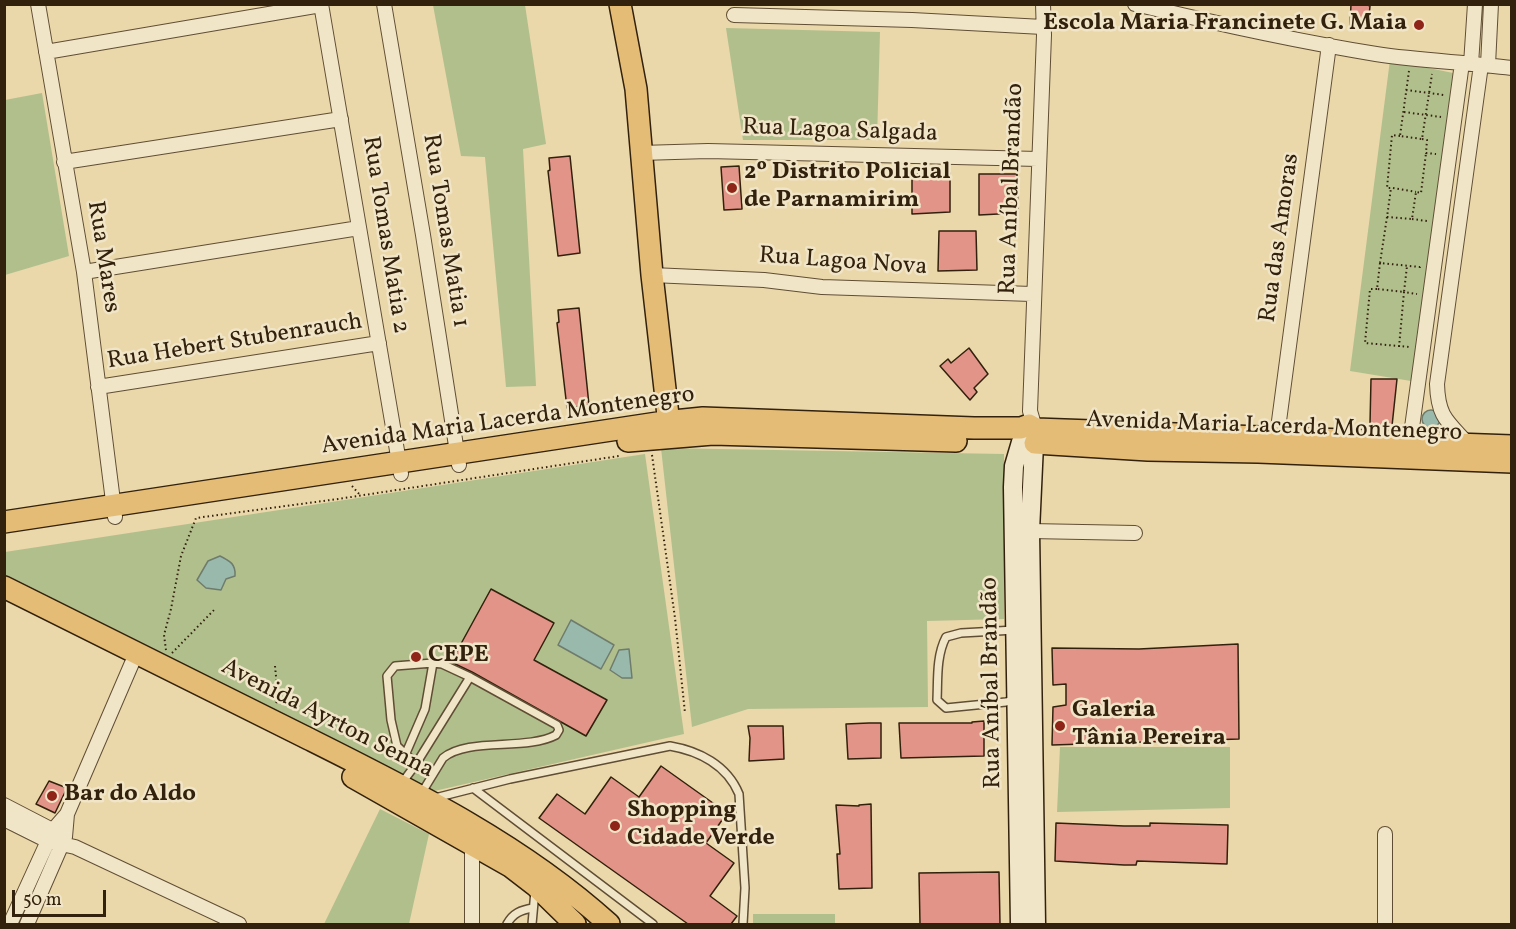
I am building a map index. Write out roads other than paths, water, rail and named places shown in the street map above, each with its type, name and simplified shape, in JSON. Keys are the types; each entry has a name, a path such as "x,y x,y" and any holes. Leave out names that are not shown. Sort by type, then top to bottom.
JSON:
{"main road":[{"path":"620,4 636,89 652,275 669,429"},
{"name":"Avenida Maria Lacerda Montenegro","path":"4,536 114,511 669,429 889,440 1028,433 1277,436 1512,446"},
{"name":"Avenida Maria Lacerda Montenegro","path":"1028,433 1149,450 1512,462"},
{"name":"Avenida Maria Lacerda Montenegro","path":"4,522 354,488 400,468"},
{"name":"Avenida Ayrton Senna","path":"4,587 151,658 400,785 537,867 609,924"},
{"name":"Avenida Ayrton Senna","path":"4,600 375,788 472,843 510,866 536,886 575,924"}],"street":[{"name":"Rua Mares","path":"38,4 84,272 114,511"},
{"name":"Rua Tomas Matia 1","path":"384,4 458,459"},
{"name":"Rua Aníbal Brandão","path":"1020,924 1028,903 1030,531 1028,433 1043,4"},
{"path":"1135,4 1236,28 1329,45 1421,60 1512,68"},
{"path":"1468,444 1442,414 1437,404 1437,384 1476,64 1475,4"},
{"path":"1410,442 1476,64 1491,4"},
{"path":"46,52 321,5"},
{"name":"Rua Tomas Matia 2","path":"321,5 400,468"},
{"path":"734,15 912,20 1043,27"},
{"name":"Rua das Amoras","path":"1277,436 1329,45"},
{"path":"64,162 341,118"},
{"name":"Rua Lagoa Salgada","path":"641,153 719,151 1038,159"},
{"path":"84,272 359,228"},
{"name":"Rua Lagoa Nova","path":"652,275 764,280 822,287 1032,294"},
{"name":"Rua Hebert Stubenrauch","path":"98,387 379,343"},
{"name":"Rua Aníbal Brandão","path":"1028,433 1014,466 1013,487 1016,699 1028,903 1036,924"},
{"path":"1030,531 1135,533"},
{"path":"27,924 60,840 67,814 132,663"},
{"path":"4,805 60,840"},
{"path":"4,819 60,840 239,924"},
{"path":"1385,834 1385,924"},
{"path":"10,924 60,840"},
{"path":"472,843 472,924"}],"lane":[{"path":"1015,630 961,633 946,638 942,644 939,664 937,700 946,708 1016,699"},
{"path":"406,753 425,709 433,663"},
{"path":"416,764 397,746 393,736 387,676 395,666 442,664 557,725 559,730 556,735 538,741 471,748 448,754 443,758 423,798"},
{"path":"400,785 416,764 470,677"},
{"path":"423,798 670,746 691,750 722,770 736,786 739,794 745,888 743,924"},
{"path":"473,788 653,924"},
{"path":"532,924 536,886"},
{"path":"507,924 515,914 533,908"}],"place":[{"name":"Escola Maria Francinete G. Maia","path":"1419,25"},
{"name":"2º Distrito Policial de Parnamirim","path":"732,188"},
{"name":"CEPE","path":"416,657"},
{"name":"Galeria Tânia Pereira","path":"1060,726"},
{"name":"Bar do Aldo","path":"52,796"},
{"name":"Shopping Cidade Verde","path":"615,826"}]}
